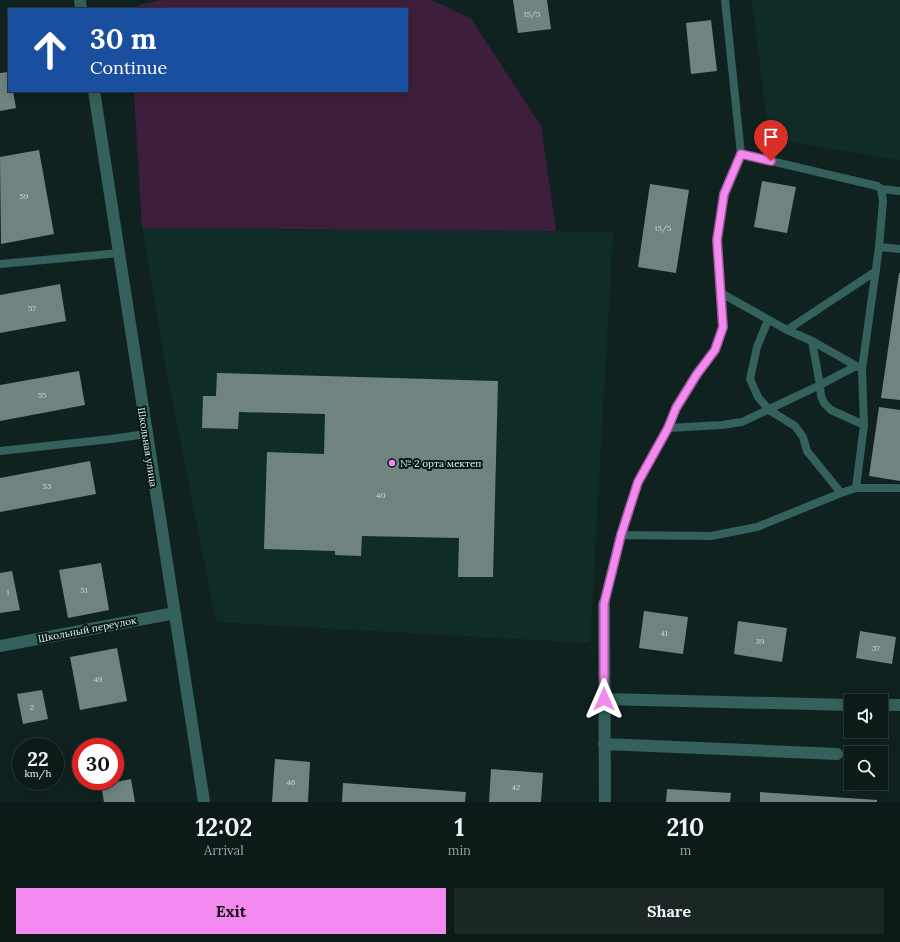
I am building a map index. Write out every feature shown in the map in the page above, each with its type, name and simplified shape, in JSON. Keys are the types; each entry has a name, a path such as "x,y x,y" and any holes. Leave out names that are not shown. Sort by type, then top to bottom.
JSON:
{"street":[{"name":"Школьная улица","path":"94,92 204,802"},
{"path":"604,604 605,802"},
{"name":"Школьный переулок","path":"0,646 175,613"},
{"path":"604,699 844,705"},
{"path":"888,705 900,705"},
{"path":"604,744 837,754"}],"lane":[{"path":"604,604 621,535 638,482 668,428 676,408 697,374 715,350 723,327 717,240 724,194 741,154 725,0"},
{"path":"741,154 877,186 881,189 900,191"},
{"path":"856,488 864,425 859,367 879,247 883,201 881,189"},
{"path":"879,247 900,249"},
{"path":"0,264 120,253"},
{"path":"787,330 876,271"},
{"path":"721,293 768,320 812,341 859,367"},
{"path":"768,320 757,347 750,379 758,397 769,410 795,426 803,437 807,451 841,493"},
{"path":"812,341 821,396 824,403 831,410 864,425"},
{"path":"668,428 722,425 742,422 859,367"},
{"path":"0,451 146,434"},
{"path":"621,535 711,536 758,527 856,488 900,488"}],"shaded area":[{"path":"162,0 432,0 471,19 541,126 556,231 142,228 134,92 408,92 408,8 136,8 138,5"},
{"path":"752,0 900,0 900,160 769,138"},
{"name":"№ 2 орта мектеп","path":"142,228 613,232 590,643 216,622 167,373"}],"building":[{"path":"513,0 547,0 551,29 518,33"},
{"path":"711,20 717,71 691,74 686,23"},
{"path":"8,72 8,92 13,92 16,108 0,111 0,73"},
{"path":"39,150 54,234 1,244 0,157"},
{"path":"762,181 796,187 787,233 754,227"},
{"path":"650,184 689,190 676,273 638,267"},
{"path":"900,273 900,400 881,398"},
{"path":"60,284 66,321 0,333 0,295"},
{"path":"79,371 85,405 0,421 0,385"},
{"path":"217,373 498,381 493,577 458,577 459,538 362,536 361,556 335,555 335,551 264,549 267,452 324,454 325,414 239,412 238,429 202,428 203,396 216,396"},
{"path":"879,407 900,410 900,481 869,476"},
{"path":"90,461 96,494 0,512 0,478"},
{"path":"101,563 109,610 68,618 59,570"},
{"path":"12,571 20,610 0,613 0,573"},
{"path":"644,611 688,617 683,654 639,648"},
{"path":"738,621 787,628 782,662 734,654"},
{"path":"860,631 896,637 892,664 856,658"},
{"path":"117,648 127,701 80,710 70,657"},
{"path":"42,690 48,719 23,724 17,694"},
{"path":"275,759 310,762 308,802 272,802"},
{"path":"491,769 543,773 541,802 489,802"},
{"path":"131,779 135,802 104,802 102,790 124,790 124,780"},
{"path":"343,783 466,792 465,802 342,802"},
{"path":"667,789 731,793 730,802 666,802"},
{"path":"760,792 877,800 877,802 760,802"}],"place":[{"name":"№ 2 орта мектеп","path":"392,463"}],"route":[{"path":"604,699 604,604 621,535 638,482 668,428 676,408 697,374 715,350 723,327 717,240 724,194 741,154 771,161"}]}
